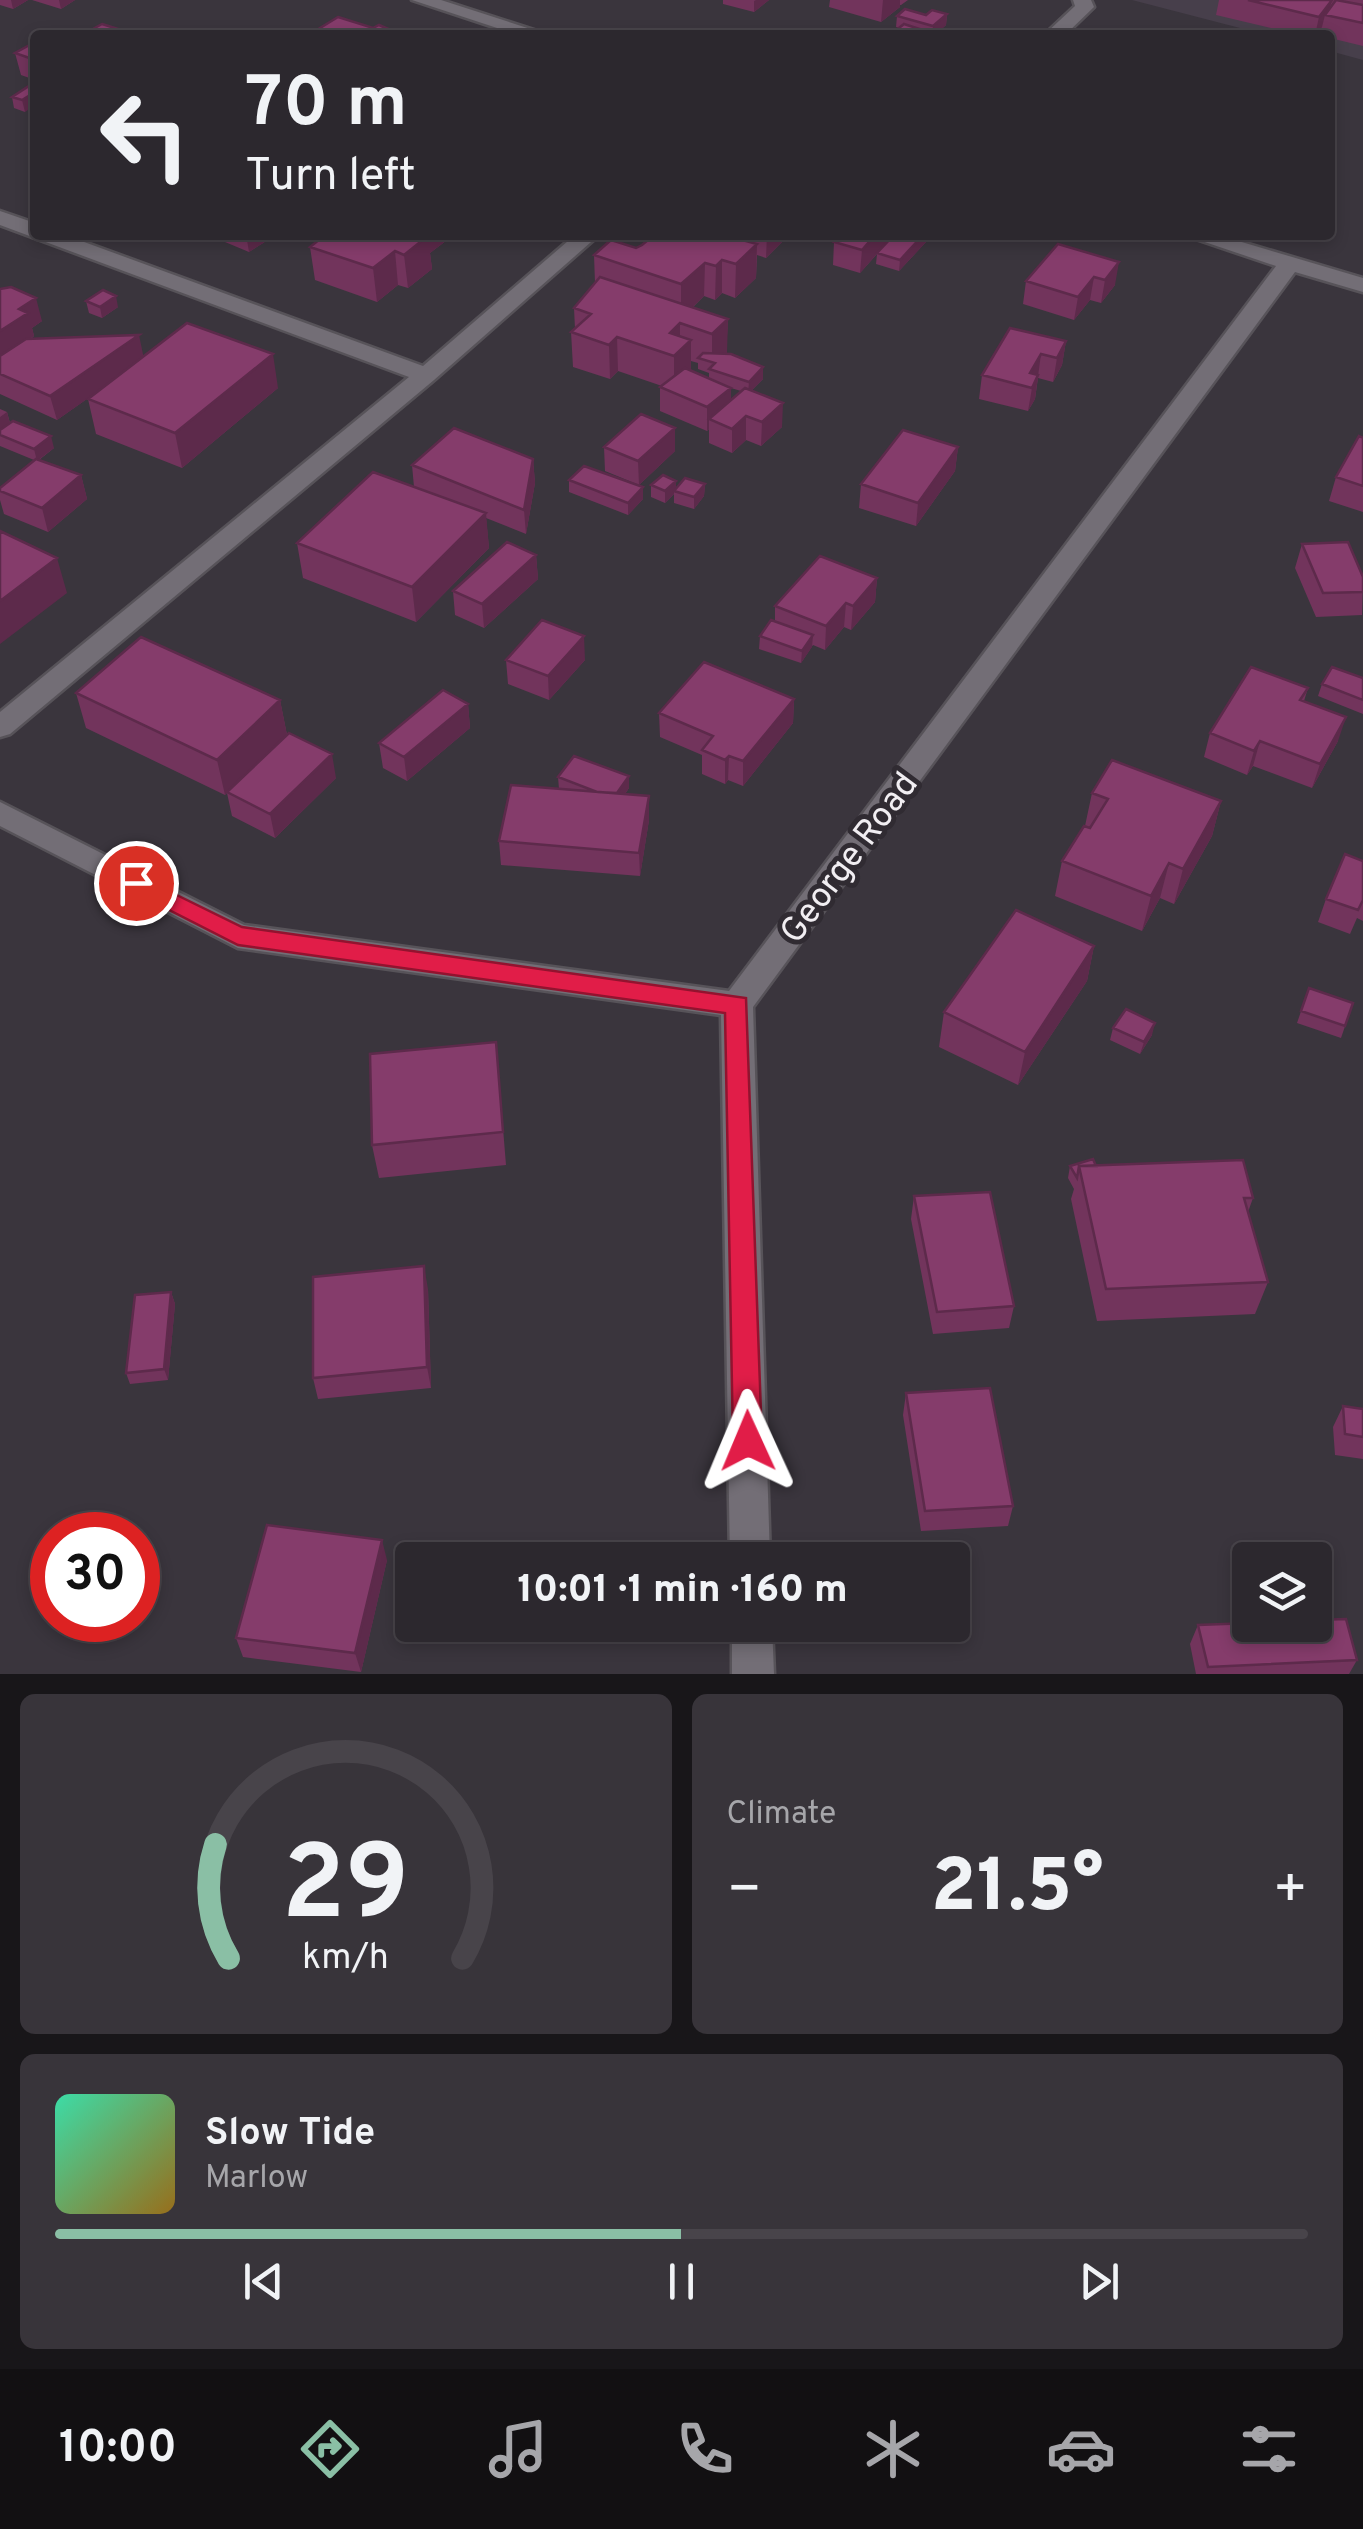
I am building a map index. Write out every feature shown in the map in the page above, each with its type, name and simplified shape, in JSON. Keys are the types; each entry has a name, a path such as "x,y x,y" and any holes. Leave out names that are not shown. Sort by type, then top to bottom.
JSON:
{"street":[{"path":"421,0 522,30"},
{"path":"1060,30 1085,8 1082,0"},
{"path":"0,218 30,229"},
{"path":"59,240 426,376"},
{"path":"0,726 426,376 582,240"},
{"path":"1211,240 1363,285"},
{"name":"George Road","path":"738,1005 1289,264"},
{"path":"0,813 238,936 738,1005 750,1542"},
{"path":"752,1642 753,1674"}],"shaded area":[{"path":"1132,0 1363,0 1363,60 1335,52 1335,30 1248,30"}],"building":[{"path":"1248,0 1332,0 1319,17"},
{"path":"1336,0 1363,5 1363,23 1325,15"},
{"path":"905,9 926,15 932,10 947,14 933,26 897,16"},
{"path":"338,17 390,30 317,30"},
{"path":"102,24 121,30 91,30"},
{"path":"904,24 923,30 896,30"},
{"path":"30,45 30,58 15,53"},
{"path":"30,86 30,95 22,100 12,97"},
{"path":"319,240 423,240 404,255 395,251 373,268 310,247"},
{"path":"611,240 636,248 648,240 742,240 757,244 736,264 722,260 716,266 705,263 681,284 594,255"},
{"path":"836,240 871,240 862,250"},
{"path":"889,240 918,240 900,260 877,253"},
{"path":"1058,244 1119,262 1105,280 1094,277 1078,297 1026,281"},
{"path":"600,277 728,319 712,334 680,323 670,333 691,340 674,356 617,337 609,345 571,332 591,314 574,308"},
{"path":"11,287 36,298 19,309 28,313 0,331 0,289"},
{"path":"103,290 116,296 100,307 86,301"},
{"path":"187,323 273,354 175,433 88,399"},
{"path":"1010,328 1066,341 1057,358 1041,354 1030,373 1038,375 1032,388 982,375"},
{"path":"139,335 50,396 0,374 0,356 26,339"},
{"path":"703,353 731,354 763,367 749,382 709,369 715,363 698,358"},
{"path":"685,368 731,388 707,407 660,387"},
{"path":"745,388 783,403 762,422 746,416 732,429 709,419"},
{"path":"641,414 675,428 638,461 604,447"},
{"path":"13,421 51,436 34,449 0,435 0,430"},
{"path":"454,428 533,459 524,510 412,465"},
{"path":"903,430 958,447 918,503 861,484"},
{"path":"1359,436 1363,438 1363,486 1336,477"},
{"path":"36,459 81,475 42,508 0,491"},
{"path":"584,466 643,487 628,503 569,480"},
{"path":"373,472 486,513 412,587 297,543"},
{"path":"663,475 676,481 665,491 651,485"},
{"path":"685,478 705,484 694,497 674,491"},
{"path":"0,531 57,558 0,601"},
{"path":"507,542 536,555 482,604 453,591"},
{"path":"1348,542 1363,577 1363,592 1323,593 1302,544"},
{"path":"820,556 877,578 853,606 846,603 826,626 775,606"},
{"path":"542,620 584,636 548,676 506,660"},
{"path":"771,620 813,635 802,651 760,636"},
{"path":"141,637 280,700 217,760 76,693"},
{"path":"704,662 794,699 743,761 729,756 725,760 702,750 713,736 659,713"},
{"path":"1251,667 1308,688 1300,700 1346,717 1320,764 1260,741 1254,751 1210,733"},
{"path":"1332,667 1363,678 1363,700 1322,684"},
{"path":"443,690 468,704 404,757 379,743"},
{"path":"289,733 332,754 270,814 227,792"},
{"path":"574,756 629,776 617,793 597,792 558,777"},
{"path":"1112,760 1221,801 1183,869 1169,863 1151,896 1062,861 1084,826 1090,828 1108,799 1092,793"},
{"path":"511,785 649,796 639,853 499,841"},
{"path":"1345,854 1363,861 1363,900 1358,910 1326,899"},
{"path":"1016,910 1094,946 1025,1052 944,1012"},
{"path":"1309,988 1353,1003 1345,1026 1301,1011"},
{"path":"1126,1009 1155,1023 1144,1042 1113,1028"},
{"path":"496,1042 503,1132 372,1145 370,1054"},
{"path":"1093,1159 1096,1166 1079,1166 1077,1178 1070,1166"},
{"path":"1243,1160 1253,1198 1244,1198 1268,1282 1106,1289 1079,1166"},
{"path":"990,1192 1014,1306 937,1312 914,1196"},
{"path":"424,1266 427,1367 313,1378 313,1277"},
{"path":"171,1292 164,1369 126,1373 135,1295"},
{"path":"990,1388 1013,1506 925,1511 906,1393"},
{"path":"1343,1406 1363,1409 1363,1437 1345,1434"},
{"path":"267,1525 382,1540 355,1653 236,1638"},
{"path":"1332,1619 1346,1619 1357,1660 1208,1667 1198,1625 1232,1624 1232,1642 1332,1642"}],"route":[{"path":"136,883 238,936 738,1005 748,1441"}]}
